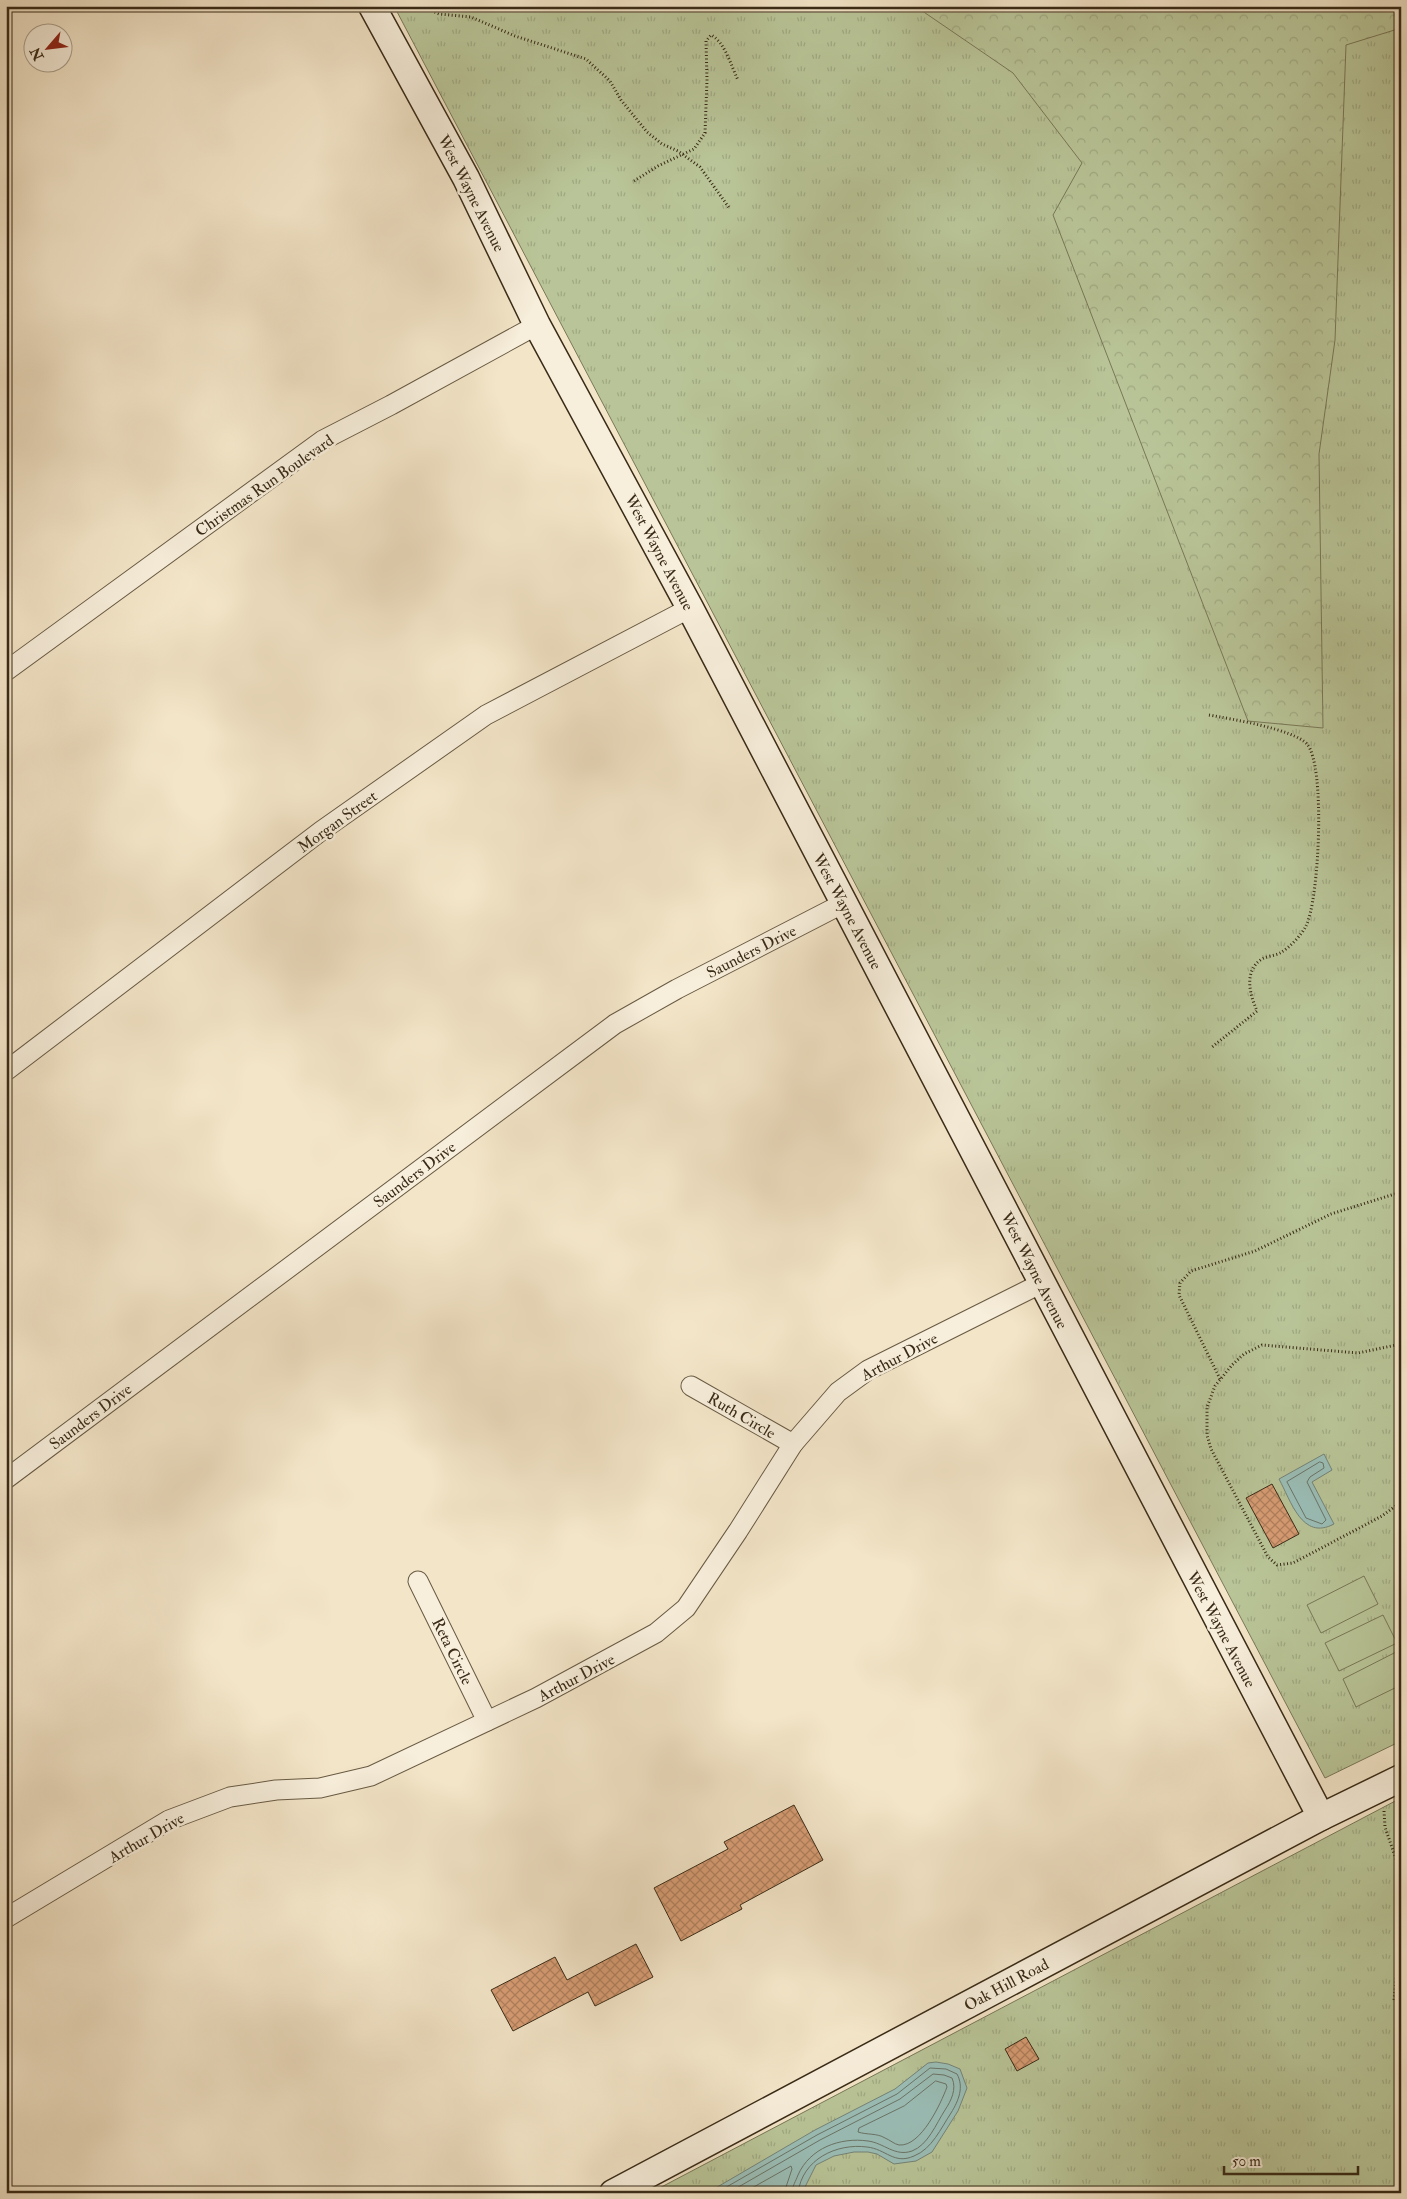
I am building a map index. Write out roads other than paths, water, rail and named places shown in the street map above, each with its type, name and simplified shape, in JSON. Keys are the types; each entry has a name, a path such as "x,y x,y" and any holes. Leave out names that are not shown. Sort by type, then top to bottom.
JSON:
{"street":[{"name":"West Wayne Avenue","path":"372,6 466,178 538,324 690,608 1321,1817"},
{"name":"Christmas Run Boulevard","path":"6,671 323,440 390,406 538,324"},
{"name":"Morgan Street","path":"6,1071 322,831 486,715 690,608"},
{"name":"Saunders Drive","path":"6,1479 615,1024 677,989 844,903"},
{"name":"Arthur Drive","path":"6,1918 169,1820 230,1797 276,1790 320,1788 371,1776 536,1698 621,1654 656,1633 686,1608 738,1532 793,1444 838,1392 868,1370 1042,1282"},
{"name":"Ruth Circle","path":"690,1386 793,1444"},
{"name":"Reta Circle","path":"418,1581 487,1721"},
{"name":"Oak Hill Road","path":"613,2193 1321,1817 1401,1778"}],"water":[{"path":"1324,1454 1332,1470 1312,1482 1334,1524 1323,1528 1314,1527 1306,1523 1299,1516 1279,1479"},
{"path":"936,2062 960,2069 967,2088 958,2111 932,2152 916,2161 894,2164 877,2154 868,2152 854,2152 834,2156 816,2165 802,2193 707,2193 815,2130 895,2089 928,2063"}]}
